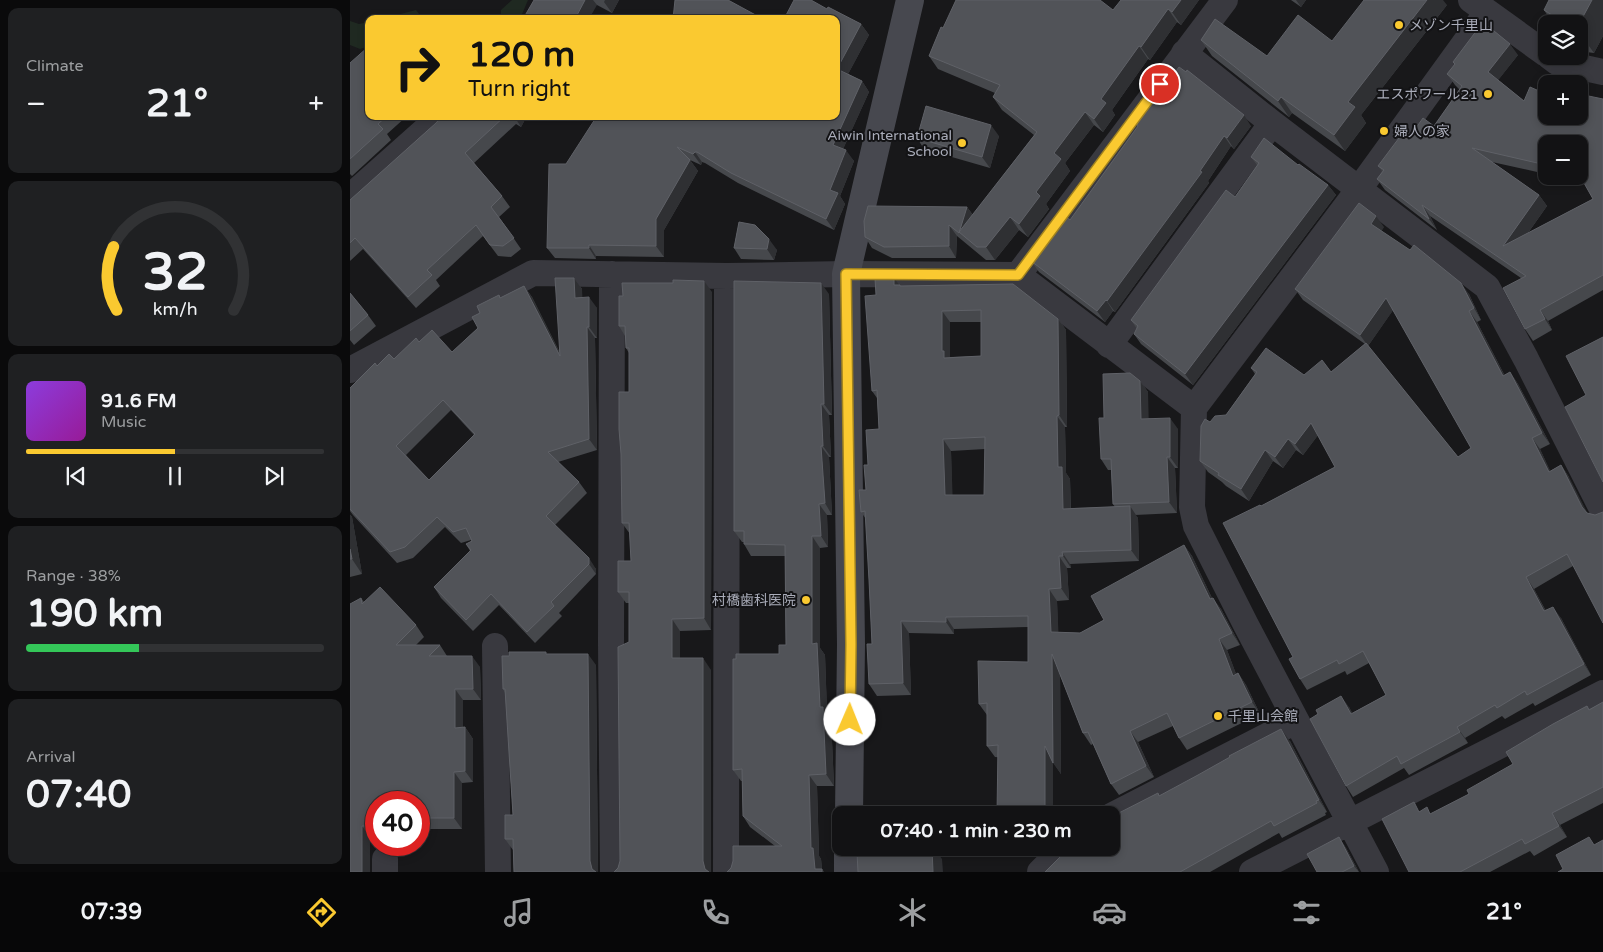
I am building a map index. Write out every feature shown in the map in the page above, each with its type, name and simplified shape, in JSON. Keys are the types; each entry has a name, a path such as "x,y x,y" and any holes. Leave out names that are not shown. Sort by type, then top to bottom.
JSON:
{"street":[{"path":"849,806 851,644 846,274 910,0"},
{"path":"1018,275 1224,0"},
{"path":"1376,872 1196,526 1192,507 1194,408 1359,189 1479,6 1538,48"},
{"path":"1184,53 1272,123 1487,287 1526,359 1603,511"},
{"path":"1570,65 1603,72"},
{"path":"350,197 437,120"},
{"path":"1109,345 1272,123"},
{"path":"350,370 533,273 727,276 846,274 1018,275 1194,408"},
{"path":"612,274 611,643 613,872"},
{"path":"726,872 727,276"},
{"path":"495,646 498,872"},
{"path":"1252,872 1603,693"},
{"path":"1120,811 1296,721"},
{"path":"848,856 848,872"},
{"path":"1040,872 1056,856"}],"shaded area":[{"path":"512,0 528,0 522,15 501,15 501,10"},
{"path":"416,10 420,15 397,15"},
{"path":"350,21 359,24 365,23 365,47 360,49 350,45"}],"building":[{"path":"534,0 585,0 577,15 525,15"},
{"path":"675,0 728,0 756,15 673,15"},
{"path":"794,0 811,0 861,24 840,63 840,15 786,15"},
{"path":"956,0 1100,0 1113,10 1121,0 1181,0 1172,12 1168,9 1141,47 1139,46 1101,99 1106,103 1094,119 1085,112 1054,153 1061,159 1036,192 1040,196 1019,224 1010,217 986,247 977,247 959,232 1037,132 993,97 1000,85 929,56 941,27 943,28"},
{"path":"1364,0 1427,0 1348,102 1355,107 1334,135 1281,97 1278,101 1201,40 1215,19 1267,56 1298,15 1332,41"},
{"path":"1549,0 1592,0 1584,15 1552,15 1544,10"},
{"path":"1483,22 1510,44 1488,72 1524,101 1530,87 1538,90 1538,125 1588,125 1588,96 1603,99 1603,275 1540,310 1545,319 1525,329 1503,288 1526,276 1422,205 1429,219 1377,179 1384,170 1378,166 1405,130 1411,135 1423,118 1434,126 1462,86 1447,74 1455,64 1453,62","holes":["1538,135 1588,135 1588,185 1585,185 1593,199 1503,246 1539,195 1472,148 1538,163"]},
{"path":"365,50 365,120 382,120 378,124 383,129 350,159 350,63"},
{"path":"1179,67 1186,72 1187,70 1244,115 1227,138 1224,136 1200,171 1202,172 1107,301 1097,311 1031,261 1065,216 1070,220"},
{"path":"840,70 862,81 833,145 846,150 830,190 838,193 826,219 731,173 697,152 693,154 677,147 690,160 656,219 656,246 589,245 589,248 547,248 549,164 566,164 594,120 840,120"},
{"name":"Aiwin International School","path":"926,106 991,125 982,157 917,138"},
{"path":"439,120 501,120 465,153 502,196 491,207 514,238 503,246 490,245 476,225 427,270 432,275 408,297 355,238 350,243 350,200"},
{"path":"1264,138 1298,165 1328,185 1185,374 1134,334 1138,326 1131,320 1226,190 1235,197 1259,163 1251,157"},
{"path":"1359,203 1376,216 1371,224 1410,250 1414,245 1461,283 1474,308 1469,311 1503,376 1510,372 1542,433 1532,438 1549,472 1561,465 1582,507 1587,513 1595,515 1603,512 1603,623 1567,554 1526,577 1544,611 1553,607 1584,664 1527,695 1525,691 1497,708 1495,705 1457,727 1460,732 1401,764 1397,756 1346,786 1310,719 1318,714 1316,710 1341,696 1351,714 1386,695 1363,651 1339,664 1337,660 1300,679 1289,659 1293,657 1223,523 1261,506 1335,467 1311,423 1295,444 1288,439 1275,457 1265,450 1241,489 1200,461 1201,426 1205,419 1210,422 1215,416 1226,415 1257,372 1251,368 1266,348 1304,375 1322,360 1331,372 1366,343 1458,457 1471,448 1386,298 1360,335 1295,289"},
{"path":"868,206 967,207 959,233 949,225 949,246 884,247 865,237 864,221"},
{"path":"739,222 755,225 769,239 767,249 734,248"},
{"path":"555,278 574,278 575,298 589,297 589,327 587,327 589,439 548,452 579,482 546,516 589,558 589,564 551,602 554,606 527,632 491,594 466,620 434,587 471,550 466,544 472,541 466,528 453,532 437,517 405,547 390,552 350,509 350,388 375,363 377,366 389,354 394,359 416,338 419,342 432,330 452,352 478,328 472,317 480,313 477,306 499,295 500,298 524,286 560,356","holes":["443,400 475,434 429,480 396,446"]},
{"path":"875,278 894,278 894,285 900,286 1013,284 1058,319 1058,467 1062,467 1063,509 1130,506 1131,550 1062,552 1063,556 1059,556 1061,588 1049,589 1051,632 1080,633 1104,620 1091,596 1184,545 1210,599 1213,598 1232,633 1219,639 1233,676 1238,673 1252,702 1179,738 1167,713 1130,731 1146,766 1111,784 1088,732 1083,733 1052,654 1053,763 1045,746 1045,806 997,806 998,745 987,746 987,703 979,704 978,661 1028,662 1028,616 946,617 946,622 901,621 903,683 869,684 867,644 872,644 869,580 865,511 861,512 859,490 866,490 864,465 868,465 866,430 879,429 877,390 872,391 865,296 876,295","holes":["981,310 981,356 944,358 944,351 942,351 942,311","985,437 984,495 945,495 943,439"]},
{"path":"673,280 704,281 704,618 672,619 672,658 703,658 703,861 705,869 709,872 614,872 618,868 620,861 618,647 629,642 629,592 618,592 618,561 631,561 629,523 622,523 619,429 619,392 629,392 629,348 626,348 625,326 619,326 619,296 623,296 622,283 673,283"},
{"path":"734,281 821,283 824,404 821,404 823,446 821,446 825,503 819,504 821,536 812,536 812,644 817,643 820,707 823,707 826,774 809,775 811,848 813,848 815,869 822,869 822,872 727,872 731,868 733,861 733,846 782,846 743,816 742,769 733,770 733,659 736,659 736,654 779,654 779,645 786,645 785,545 744,544 744,531 734,531"},
{"path":"350,293 368,315 350,331"},
{"path":"1603,337 1603,482 1565,407 1586,395 1566,356"},
{"path":"1130,373 1140,381 1141,419 1170,418 1170,457 1167,457 1169,502 1113,504 1111,459 1101,459 1099,418 1104,418 1103,374"},
{"path":"380,587 416,625 396,645 440,645 429,656 472,656 473,689 455,689 455,728 465,727 465,771 454,772 454,818 430,818 430,791 365,791 365,826 362,826 362,872 350,872 350,604 361,598 362,604"},
{"path":"509,652 588,654 590,861 592,869 596,872 514,872 513,839 505,839 505,815 513,815 502,656 509,656"},
{"path":"1603,702 1603,787 1552,813 1559,826 1525,844 1522,839 1460,872 1409,872 1382,819 1414,802 1419,812 1427,807 1430,814 1469,794 1467,790 1513,764 1506,752 1587,706 1589,710"},
{"path":"1281,729 1319,800 1316,801 1317,803 1274,826 1271,821 1180,872 1045,872 1061,856 1120,856 1120,812 1158,793 1159,796"},
{"path":"1339,837 1354,866 1342,872 1317,872 1307,854"},
{"path":"1589,837 1594,845 1603,840 1603,872 1558,872 1563,869 1556,855"},
{"path":"857,856 932,856 933,872 858,872"}],"place":[{"name":"メゾン千里山","path":"1399,25"},
{"name":"エスポワール21","path":"1488,94"},
{"name":"婦人の家","path":"1384,131"},
{"name":"Aiwin International School","path":"962,143"},
{"name":"村橋歯科医院","path":"806,600"},
{"name":"千里山会館","path":"1218,716"}],"route":[{"path":"850,720 851,644 846,274 1018,275 1160,84"}]}
